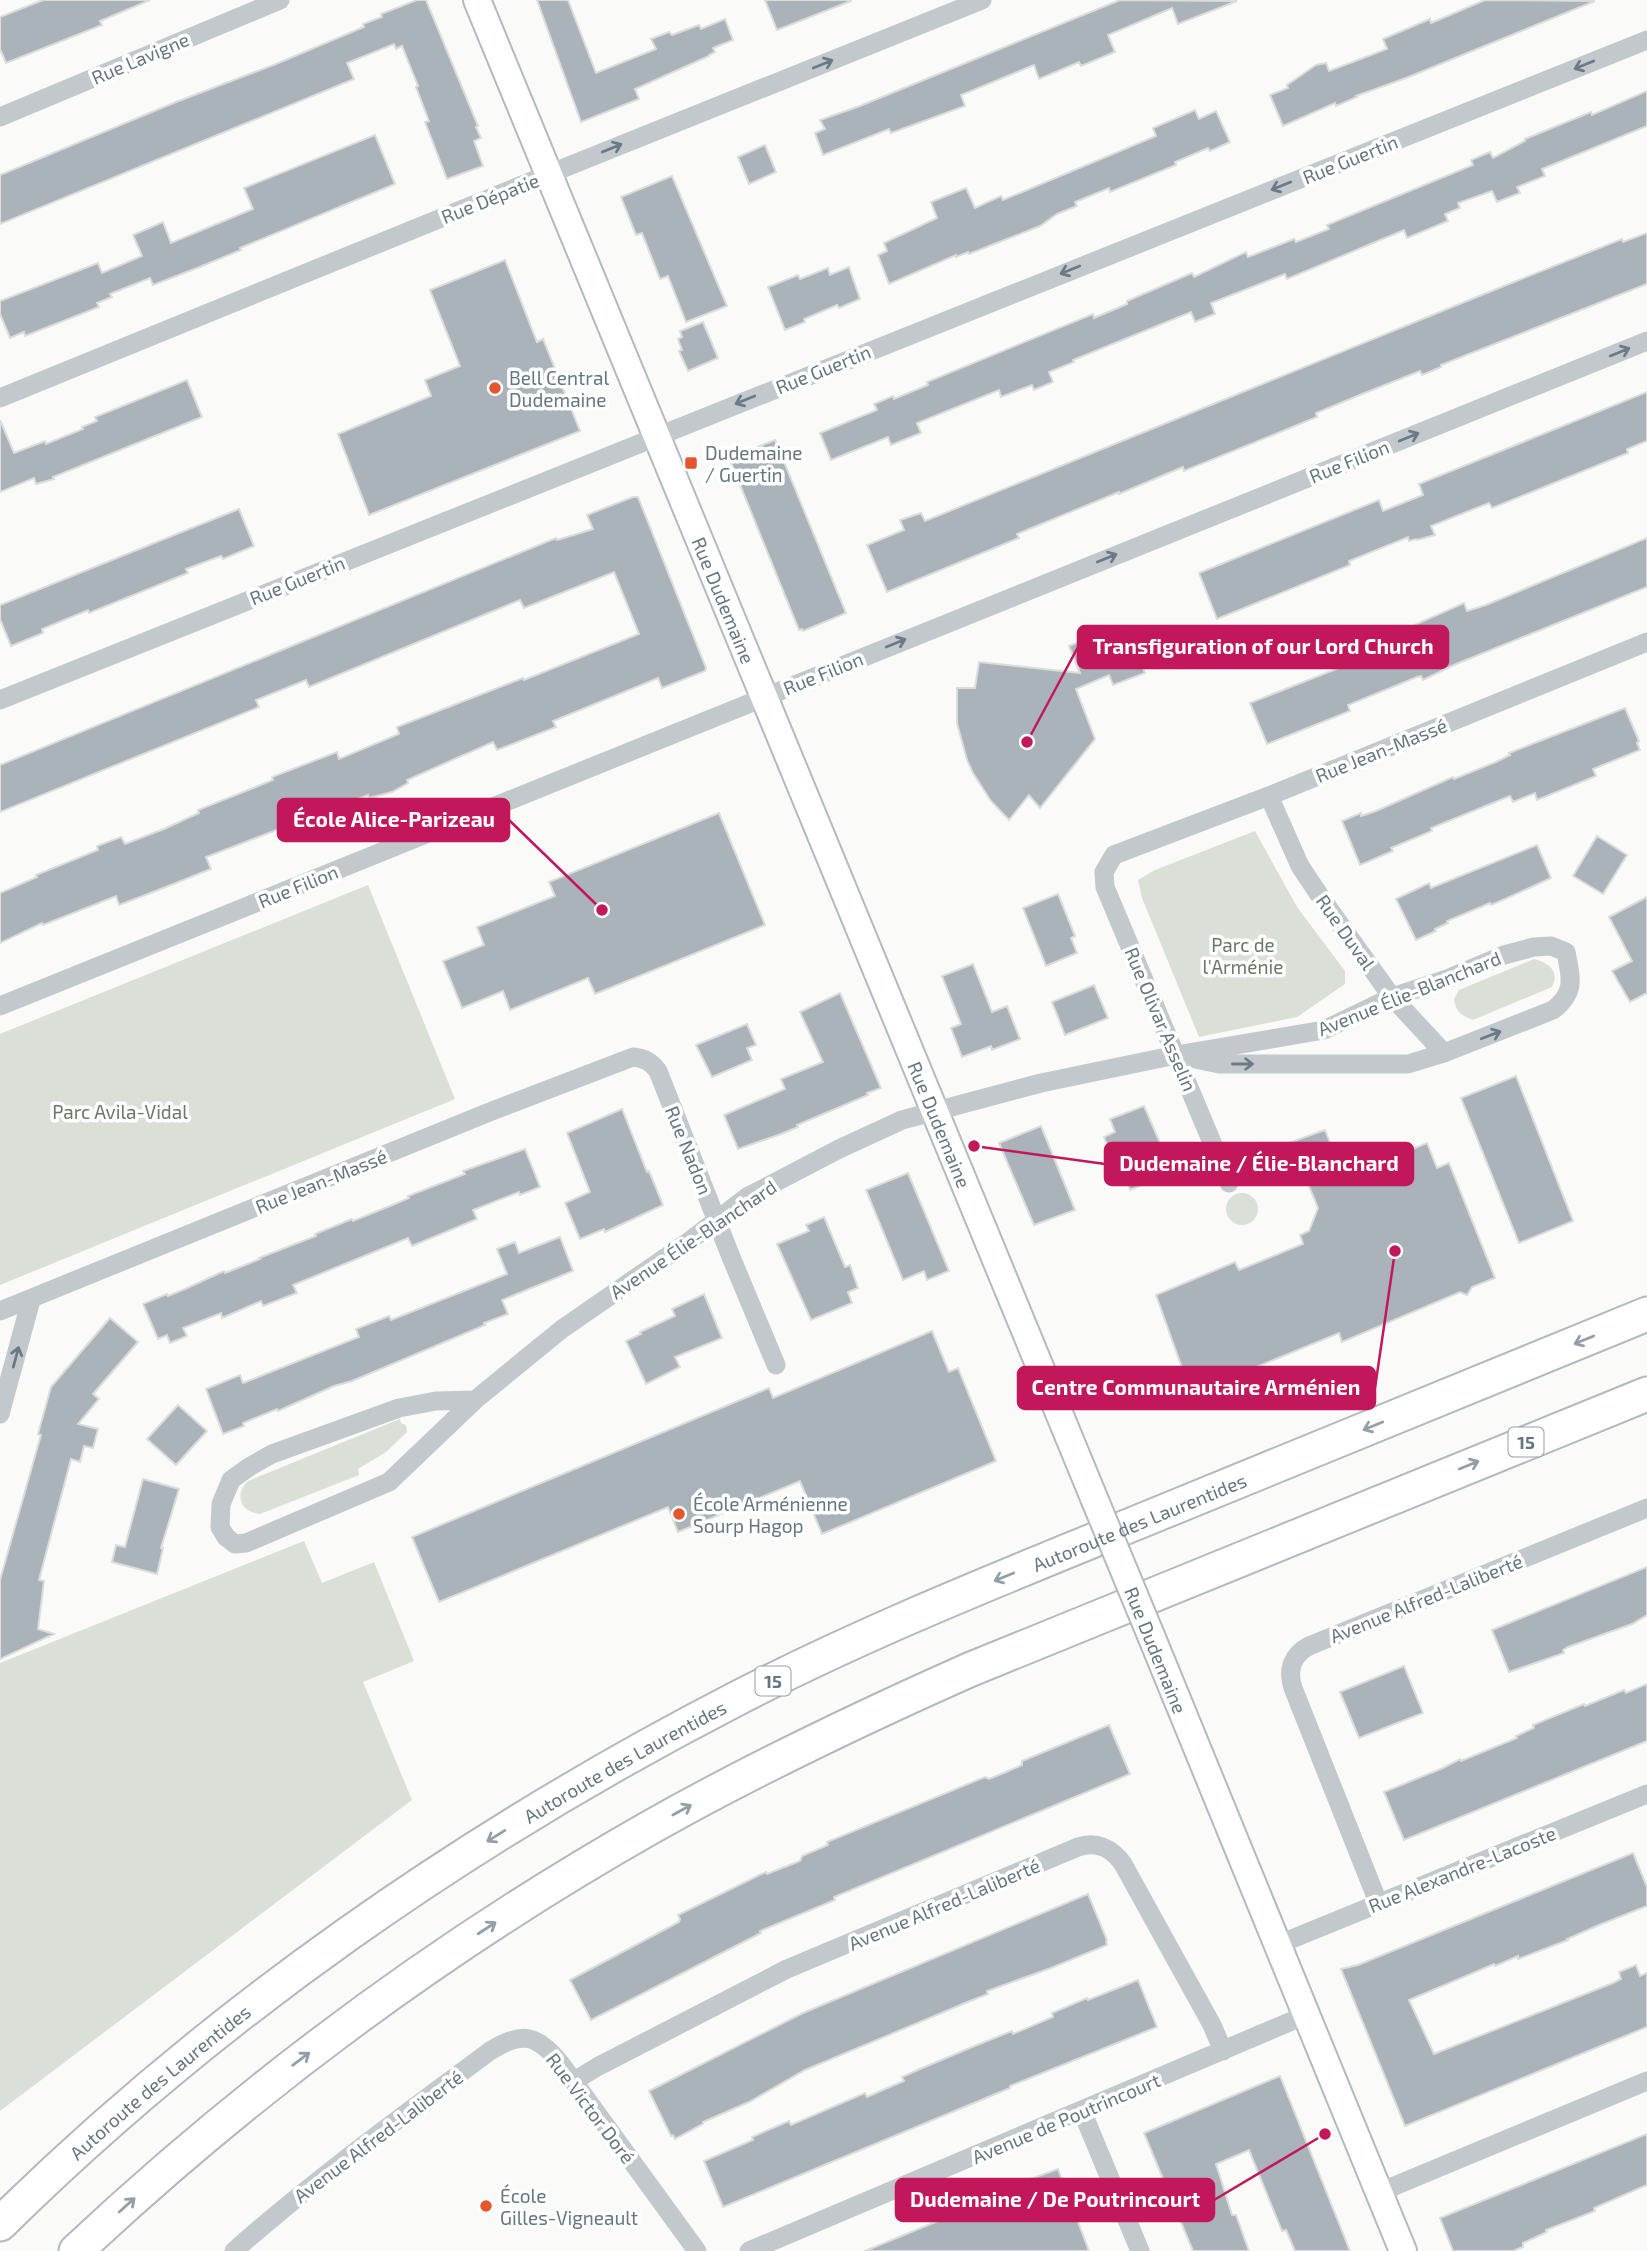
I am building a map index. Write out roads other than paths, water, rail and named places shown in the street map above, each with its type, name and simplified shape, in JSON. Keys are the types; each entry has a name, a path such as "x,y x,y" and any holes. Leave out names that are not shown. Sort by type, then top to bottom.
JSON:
{"highway":[{"name":"Autoroute des Laurentides","path":"0,2224 172,2070 295,1974 450,1865 640,1750 739,1697 912,1616 1647,1314"},
{"name":"15","path":"76,2251 254,2096 389,1994 542,1892 706,1797 853,1722 969,1670 1647,1394"}],"street":[{"name":"Rue Lavigne","path":"0,117 280,0"},
{"name":"Rue Dudemaine","path":"477,0 1403,2251"},
{"name":"Rue Dépatie","path":"0,398 982,0"},
{"name":"Rue Guertin","path":"0,700 1647,40"},
{"name":"Rue Filion","path":"0,1006 1647,341"},
{"name":"Rue Jean-Massé","path":"1114,855 1269,796 1647,642"},
{"name":"Rue Duval","path":"1269,796 1300,866 1324,902 1392,997 1444,1053"},
{"name":"Rue Olivar Asselin","path":"1114,855 1104,872 1105,887 1229,1183"},
{"name":"Avenue Élie-Blanchard","path":"475,1400 436,1401 399,1408 272,1454 232,1480 221,1504 220,1527 234,1544 246,1543 389,1482 475,1400 562,1329 717,1219 747,1198 839,1149 911,1116 1041,1083 1176,1055 1324,1030 1392,997 1447,979 1504,955 1550,946 1566,952 1572,979 1568,993 1553,1010 1444,1053 1408,1064 1219,1064 1176,1055"},
{"name":"Rue Jean-Massé","path":"0,1311 622,1060 633,1056 643,1058"},
{"name":"Rue Nadon","path":"643,1058 658,1071 776,1365"},
{"path":"0,1414 31,1300"},
{"name":"Avenue Alfred-Laliberté","path":"1378,1902 1293,1688 1290,1674 1295,1657 1309,1646 1647,1508"},
{"name":"Rue Alexandre-Lacoste","path":"1277,1945 1647,1794"},
{"name":"Avenue Alfred-Laliberté","path":"574,2081 787,1969 1077,1847 1090,1845 1110,1850 1123,1864 1212,2025 1223,2051"},
{"name":"Avenue de Poutrincourt","path":"749,2251 1306,2015"},
{"name":"Avenue Alfred-Laliberté","path":"234,2251 339,2164 490,2051 515,2038 530,2039"},
{"name":"Rue Victor Doré","path":"530,2039 541,2043 550,2051 574,2081 697,2251"},
{"path":"1380,2192 1647,2081"},
{"path":"1083,2111 1140,2251"}],"place":[{"name":"Bell Central Dudemaine","path":"495,388"},
{"name":"Dudemaine / Guertin","path":"691,463"},
{"name":"Transfiguration of our Lord Church","path":"1027,742"},
{"name":"École Alice-Parizeau","path":"602,910"},
{"name":"Dudemaine / Élie-Blanchard","path":"974,1146"},
{"name":"Centre Communautaire Arménien","path":"1395,1251"},
{"name":"École Arménienne Sourp Hagop","path":"679,1514"},
{"name":"Dudemaine / De Poutrincourt","path":"1325,2134"},
{"name":"École Gilles-Vigneault","path":"486,2206"}],"park label":[{"name":"Parc de l'Arménie","path":"1243,955"},
{"name":"Parc Avila-Vidal","path":"120,1111"}]}
